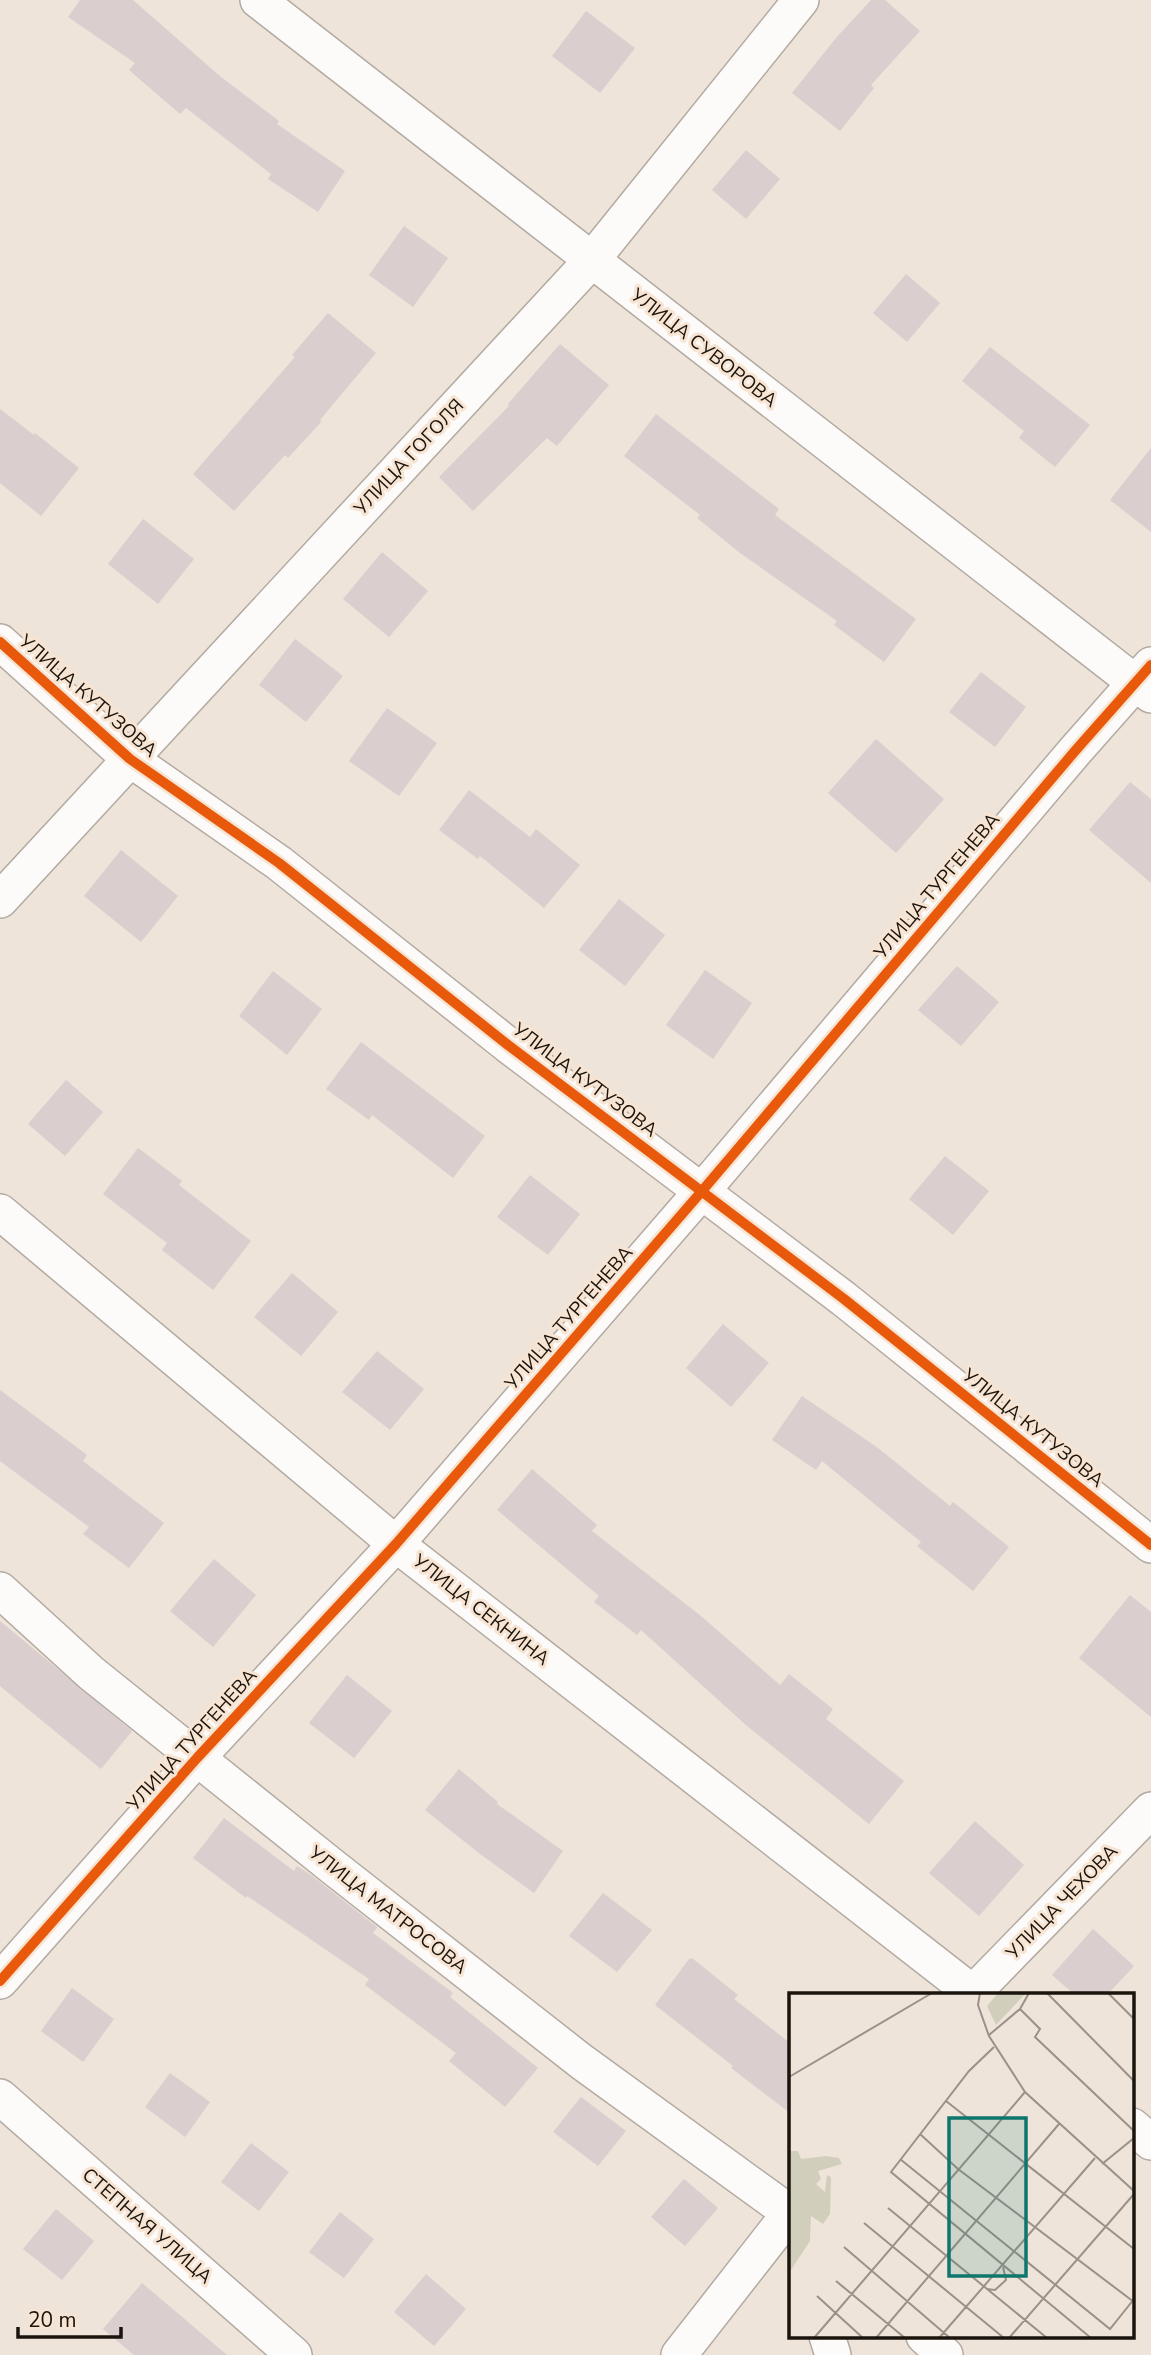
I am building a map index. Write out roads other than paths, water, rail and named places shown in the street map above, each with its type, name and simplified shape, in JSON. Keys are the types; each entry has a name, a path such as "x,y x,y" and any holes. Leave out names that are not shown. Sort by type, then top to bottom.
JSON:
{"street":[{"name":"УЛИЦА СУВОРОВА","path":"258,0 592,261 1146,681"},
{"name":"УЛИЦА ГОГОЛЯ","path":"0,900 592,261 801,0"},
{"name":"УЛИЦА КУТУЗОВА","path":"0,642 130,759 279,863 508,1045 844,1299 1151,1545"},
{"name":"УЛИЦА ТУРГЕНЕВА","path":"0,1981 197,1758 396,1544 702,1191 1075,751 1146,681"},
{"name":"УЛИЦА СЕКНИНА","path":"0,1212 396,1544 972,1993"},
{"name":"УЛИЦА МАТРОСОВА","path":"0,1590 90,1673 582,2062 789,2212"},
{"name":"УЛИЦА ЧЕХОВА","path":"974,1993 1151,1810"},
{"name":"СТЕПНАЯ УЛИЦА","path":"0,2097 294,2355"},
{"path":"1134,2128 1151,2142"},
{"path":"679,2355 789,2214"},
{"path":"828,2338 833,2355"},
{"path":"926,2338 945,2355"}]}
